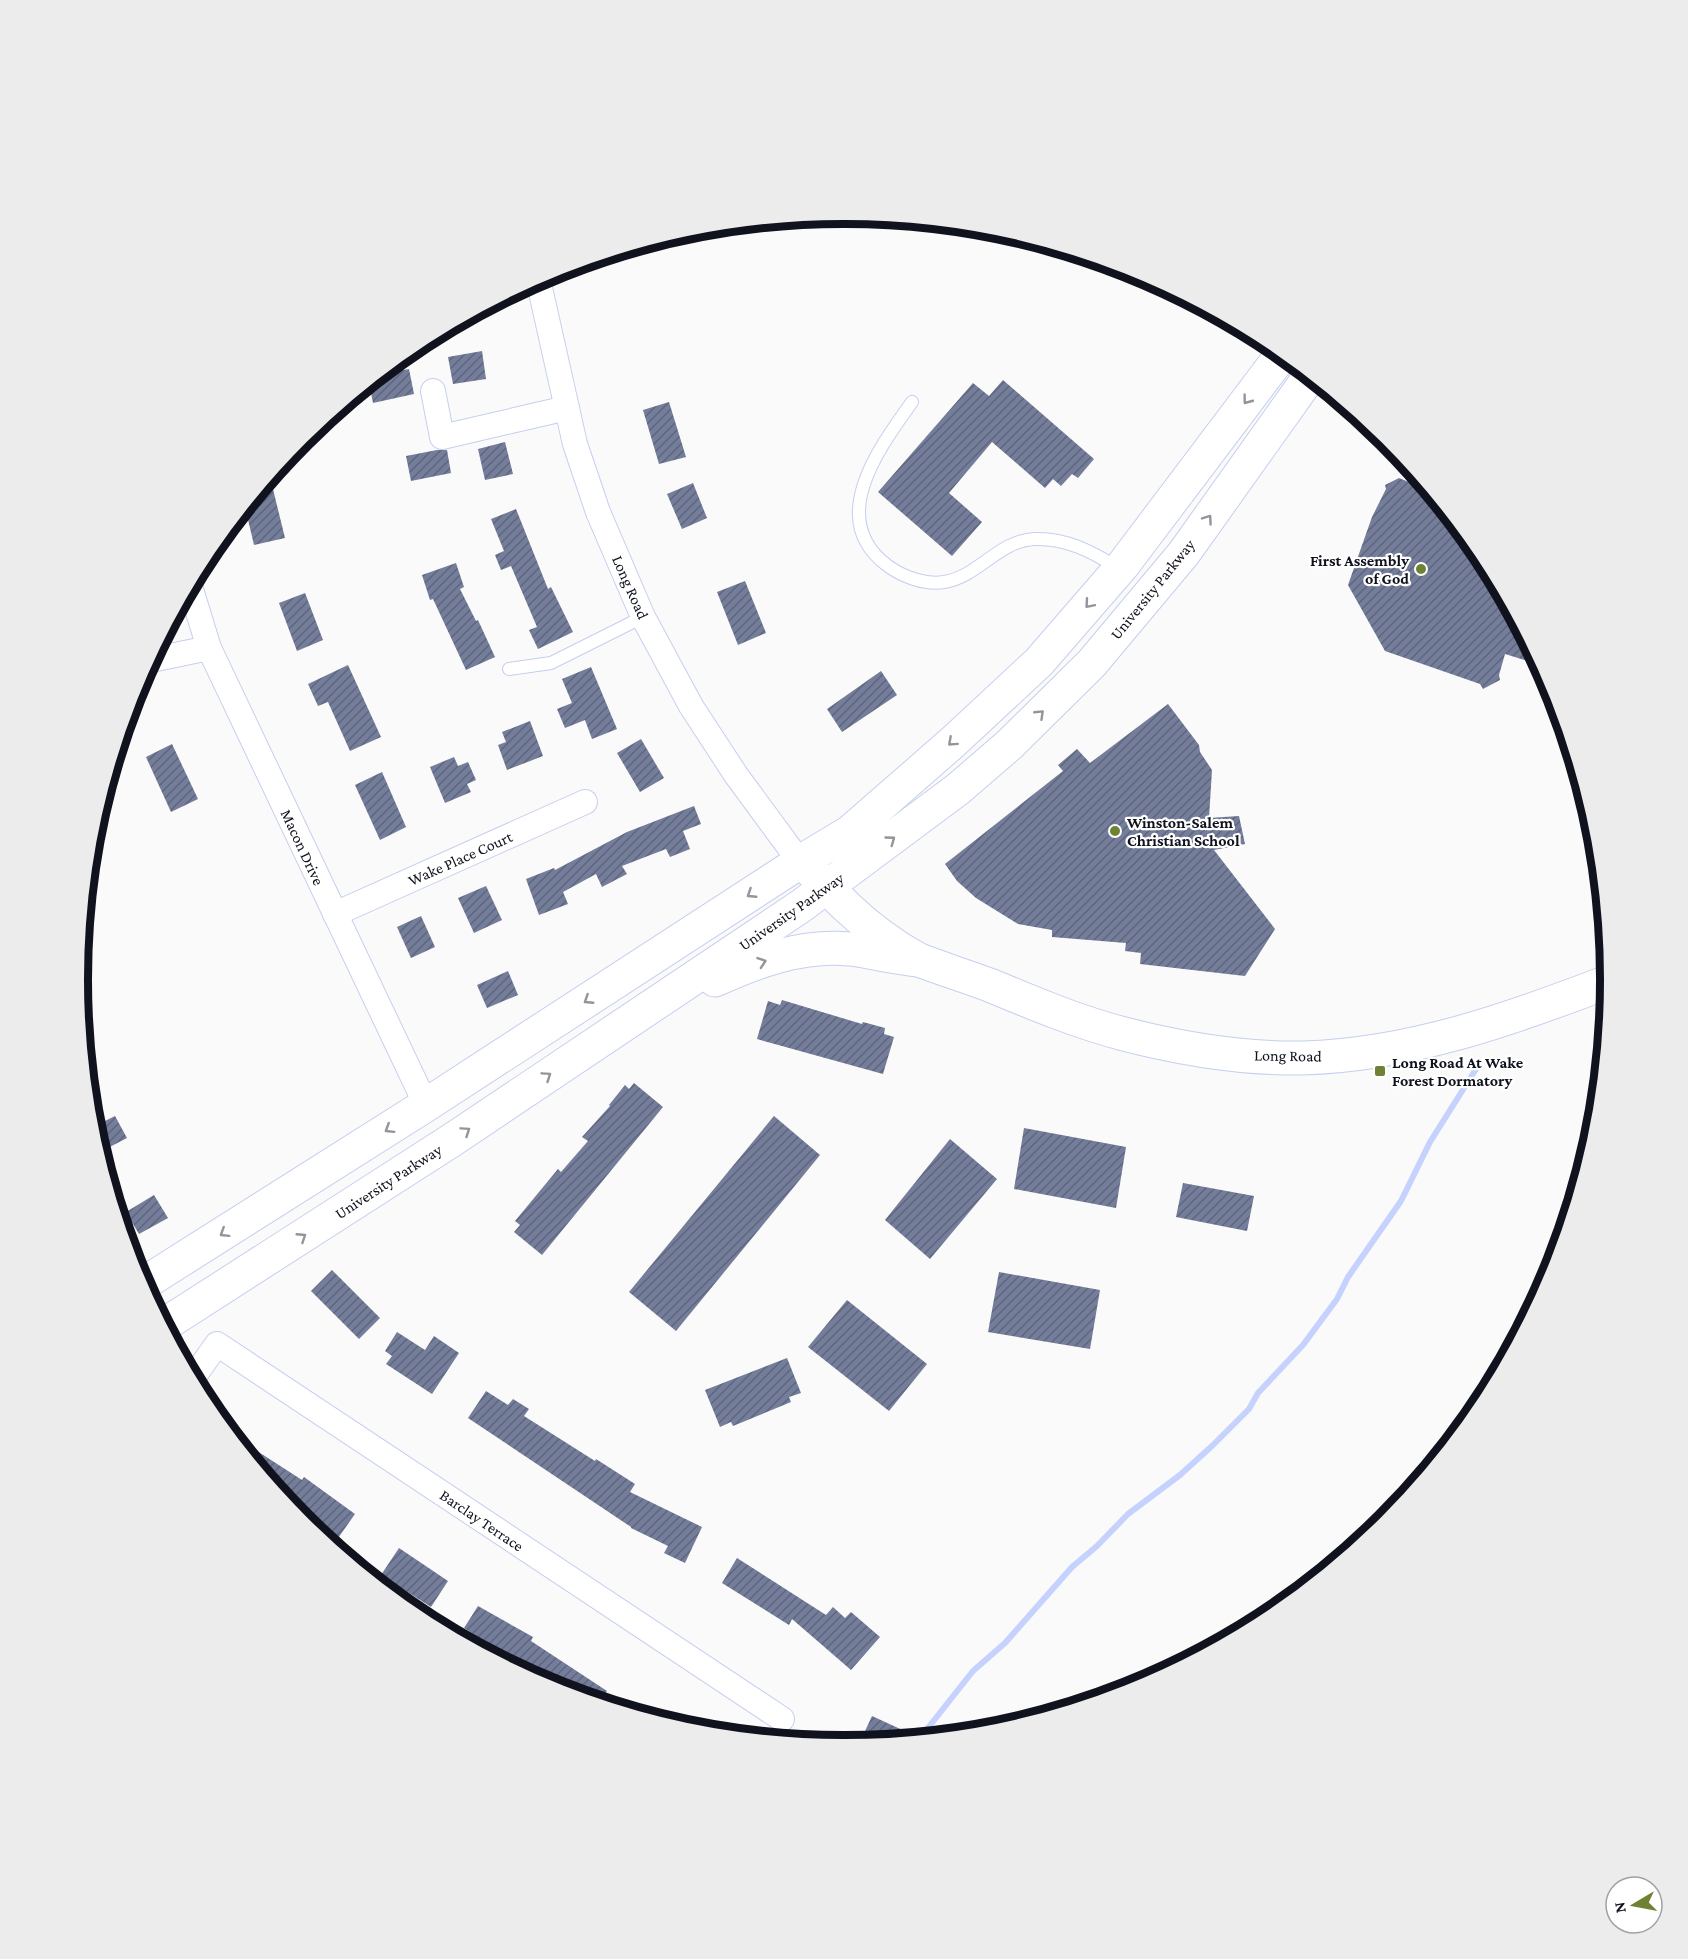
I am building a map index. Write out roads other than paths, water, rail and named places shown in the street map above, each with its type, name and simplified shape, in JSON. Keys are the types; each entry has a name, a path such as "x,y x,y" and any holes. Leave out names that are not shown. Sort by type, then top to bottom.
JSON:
{"main road":[{"name":"University Parkway","path":"151,1279 850,832 1039,662 1119,569 1277,360"},
{"name":"University Parkway","path":"170,1321 452,1140 836,881 966,782 1009,745 1092,663 1184,553 1306,382"},
{"path":"800,862 836,881"},
{"name":"Long Road","path":"836,881 848,909 894,946 919,960 1041,1007 1122,1034 1200,1050 1303,1058 1351,1054 1428,1041 1505,1019 1600,985"},
{"name":"Long Road","path":"836,881 894,928 967,977"},
{"path":"668,994 692,991 754,964 811,949 849,949 919,960"}],"street":[{"name":"Long Road","path":"540,289 575,444 598,512 643,617 691,706 736,775 800,862"},
{"path":"433,391 442,437 567,408"},
{"name":"Macon Drive","path":"193,597 209,648 426,1105"},
{"path":"160,658 209,648"},
{"name":"Wake Place Court","path":"335,914 585,802"},
{"name":"Barclay Terrace","path":"198,1370 217,1344 782,1719"}],"lane":[{"path":"912,402 882,443 859,500 859,519 866,541 885,564 911,578 942,583 966,574 1007,546 1041,539 1078,545 1119,569"},
{"path":"509,669 551,663 643,617"}],"waterway":[{"path":"926,1730 973,1671 1005,1643 1072,1567 1097,1546 1128,1514 1180,1475 1212,1446 1249,1409 1258,1393 1303,1345 1337,1299 1348,1277 1401,1201 1430,1142 1476,1069"}],"place":[{"name":"First Assembly of God","path":"1421,569"},
{"name":"Winston-Salem Christian School","path":"1115,831"},
{"name":"Long Road At Wake Forest Dormatory","path":"1380,1071"}]}
